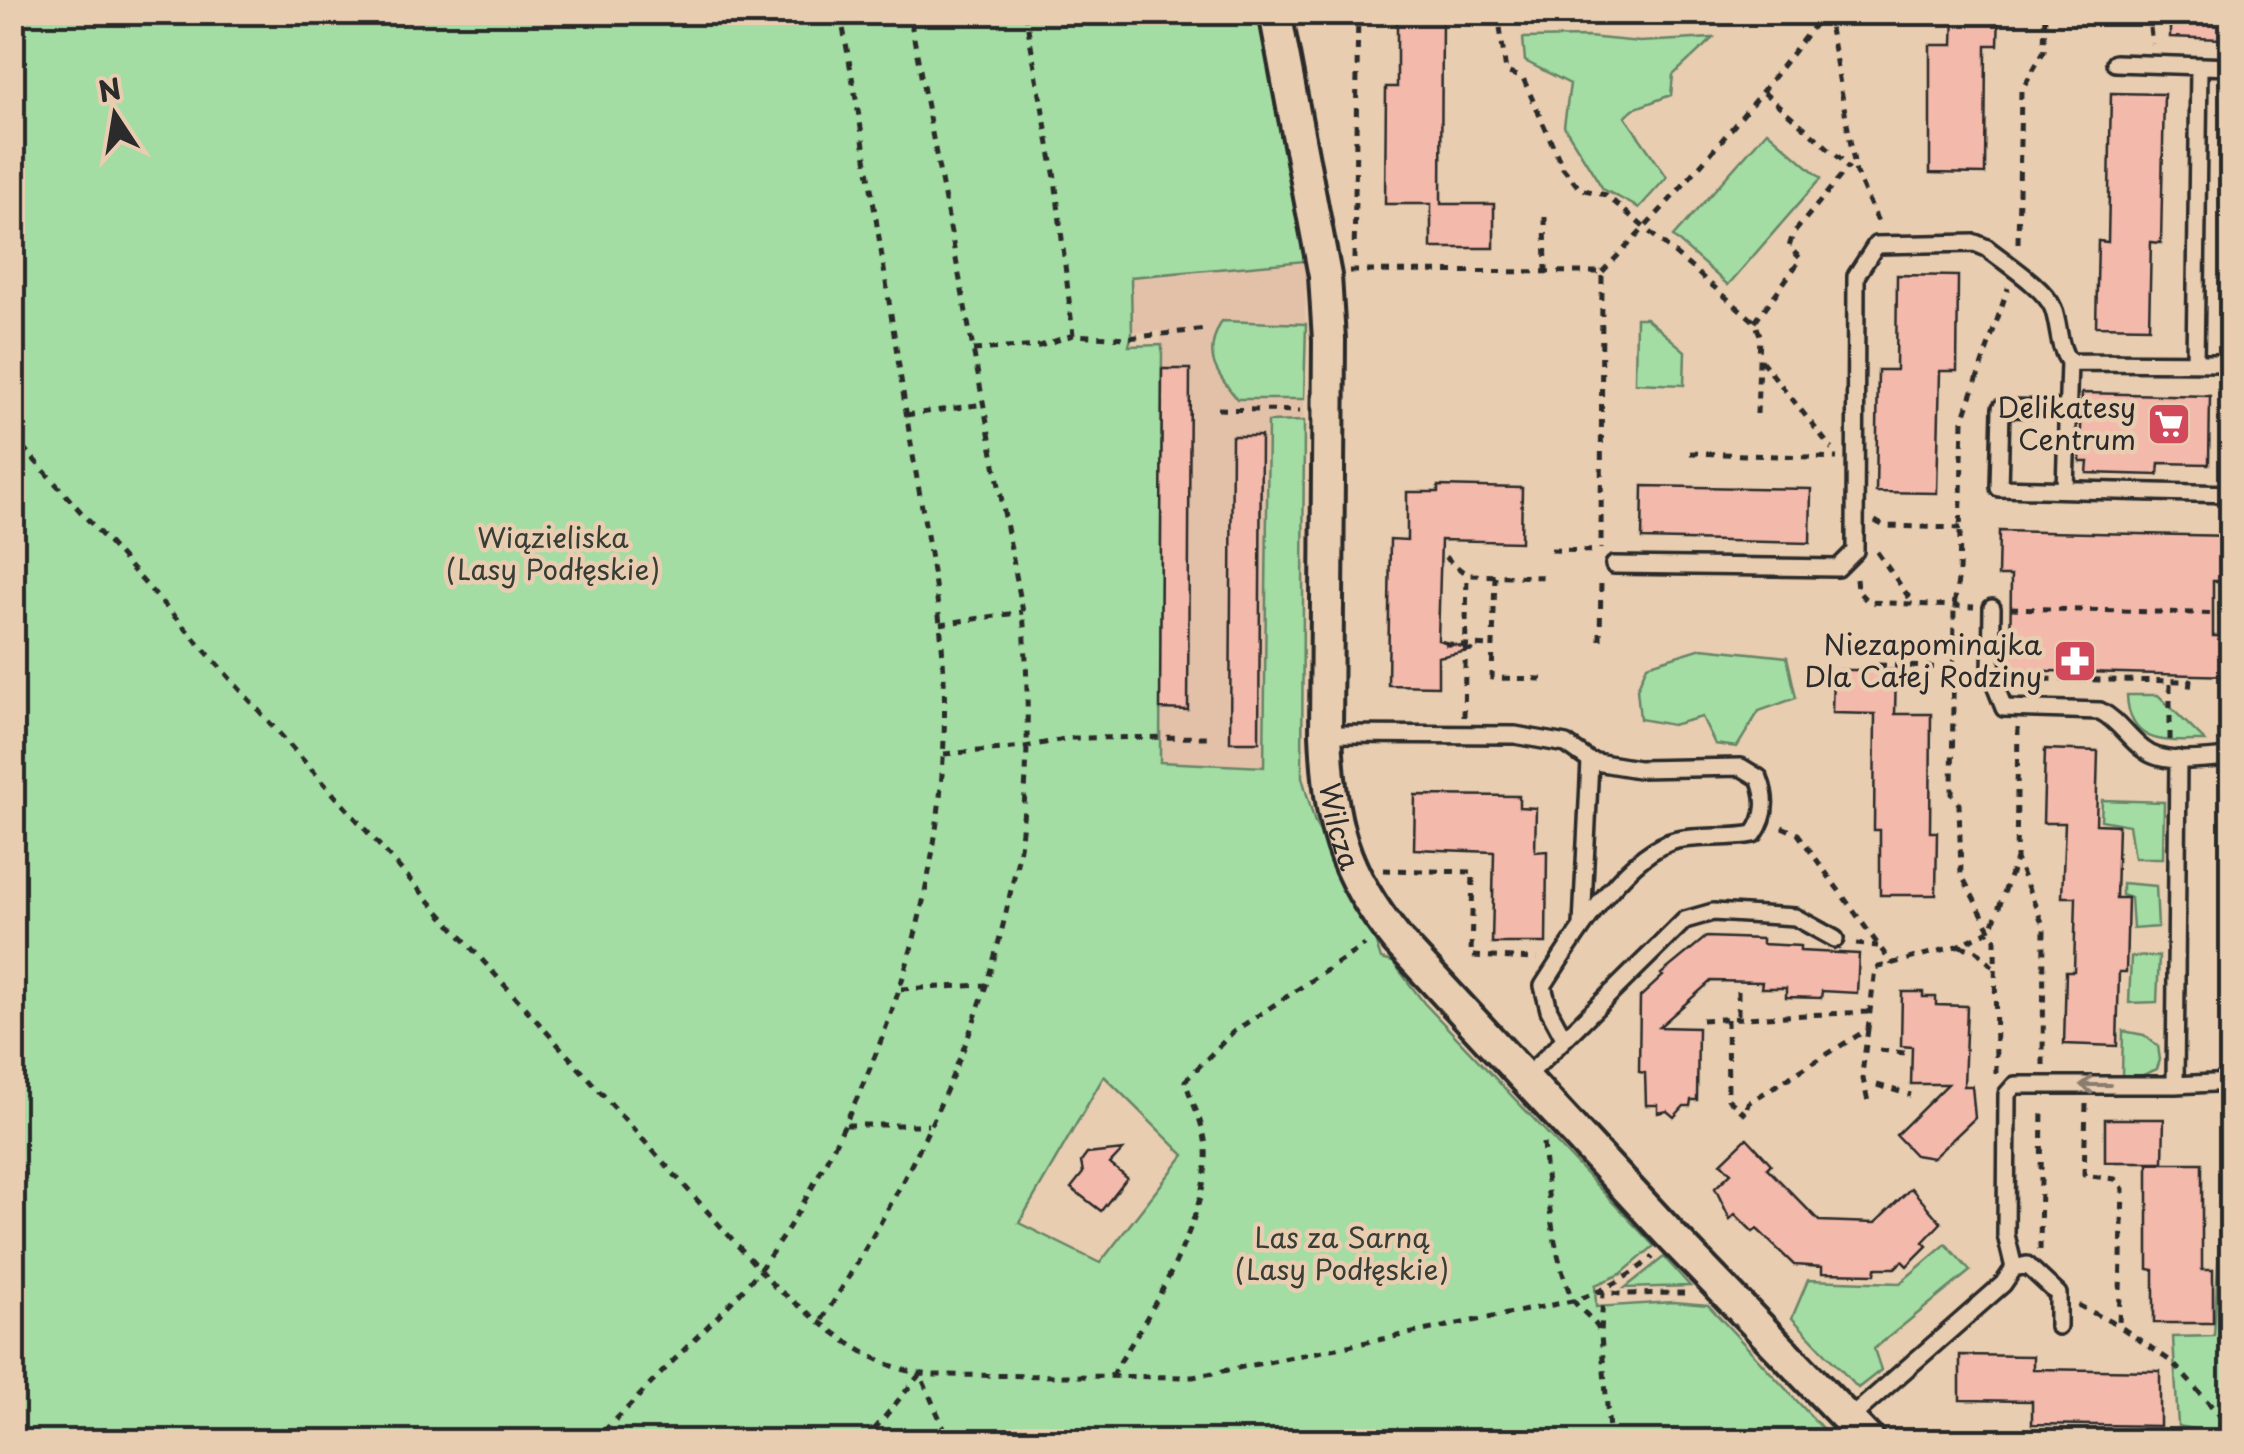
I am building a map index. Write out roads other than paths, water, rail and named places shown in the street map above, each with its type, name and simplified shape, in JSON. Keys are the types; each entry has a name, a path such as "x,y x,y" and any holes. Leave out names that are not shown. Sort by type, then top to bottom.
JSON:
{"street":[{"name":"Wilcza","path":"1275,12 1325,276 1329,340 1326,734 1330,798 1345,860 1389,930 1674,1239 1859,1430"}],"lane":[{"path":"2115,63 2232,67"},
{"path":"2196,363 2199,68"},
{"path":"1614,565 1838,568 1854,551 1856,276 1876,245 1976,243 2049,299 2055,312 2059,347 2069,362 2064,489"},
{"path":"2069,362 2232,363"},
{"path":"2067,409 2001,408 1999,488 2232,494"},
{"path":"1992,608 1990,674 2004,708 2100,711 2156,757 2232,756"},
{"path":"1326,734 1515,735 1566,744 1590,760 1638,770 1740,766 1759,778 1765,804 1754,834 1676,840 1659,848 1620,881 1582,925 1544,986 1563,1036"},
{"path":"2174,758 2175,1086"},
{"path":"1582,925 1590,760"},
{"path":"1524,1079 1563,1036 1685,920 1713,912 1795,917 1840,941"},
{"path":"2058,1326 2058,1294 2021,1267 2006,1234 2007,1094 2014,1085 2175,1086 2232,1082"},
{"path":"1859,1430 2021,1267"}],"place":[{"name":"Delikatesy Centrum","path":"2169,424"},
{"name":"Niezapominajka Dla Całej Rodziny","path":"2075,661"}],"park label":[{"name":"Wiązieliska (Lasy Podłęskie)","path":"553,554"},
{"name":"Las za Sarną (Lasy Podłęskie)","path":"1342,1254"}]}
